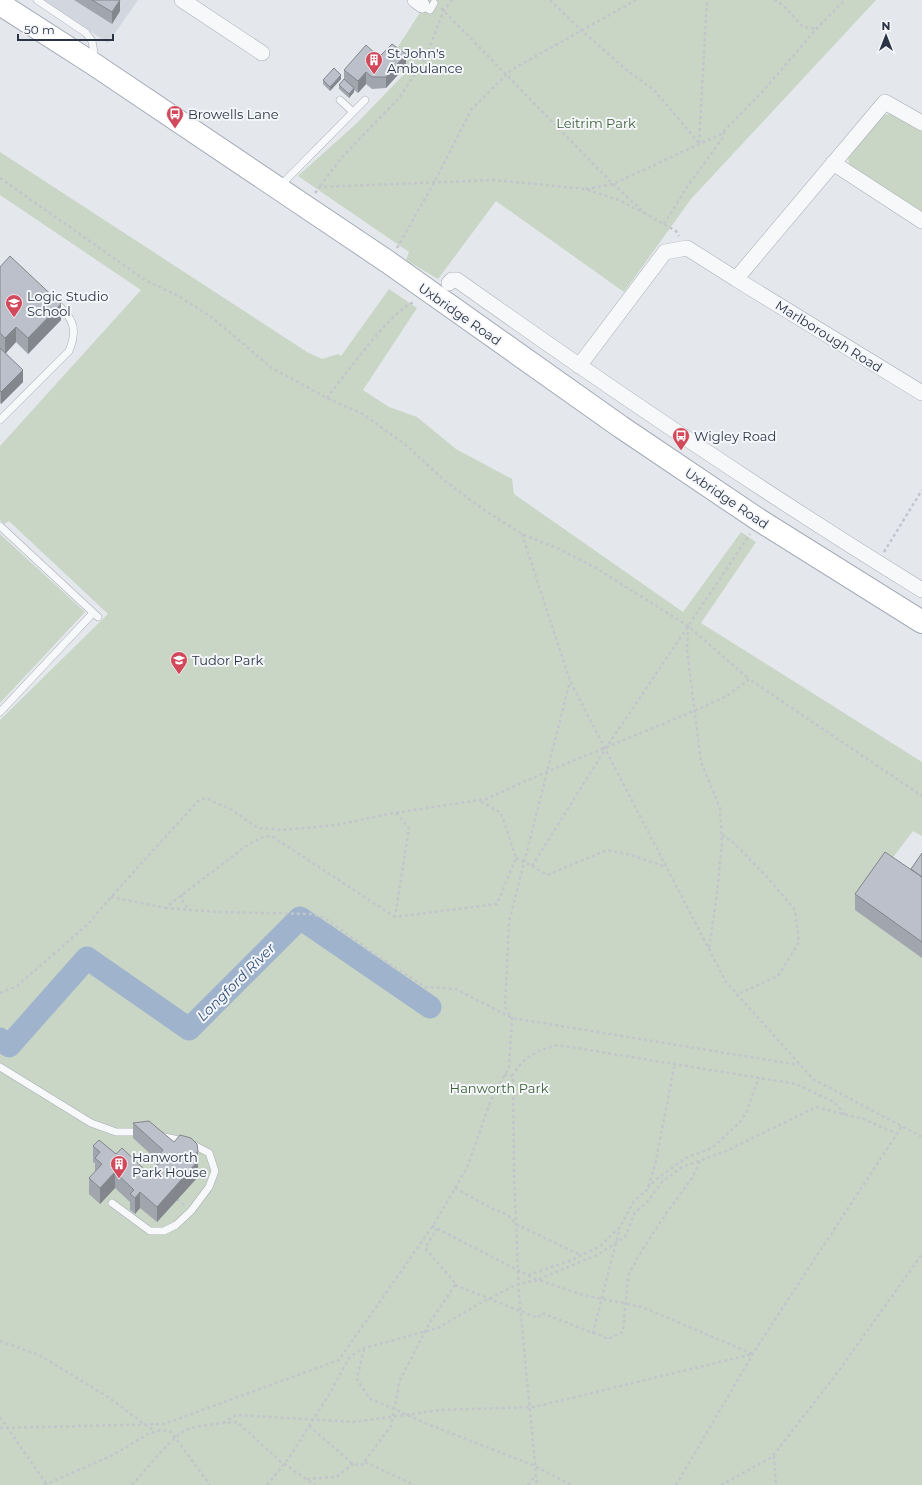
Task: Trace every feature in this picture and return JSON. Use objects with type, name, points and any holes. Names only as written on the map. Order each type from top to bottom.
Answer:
[{"type":"main road","name":"Uxbridge Road","points":[[0,4],[95,65],[388,262],[621,427],[759,520],[922,622]]},
{"type":"street","points":[[182,0],[262,53]]},
{"type":"street","points":[[579,366],[665,252],[687,248],[736,279],[890,97],[922,123]]},
{"type":"street","points":[[834,163],[922,221]]},
{"type":"street","name":"Marlborough Road","points":[[736,279],[922,393]]},
{"type":"street","name":"Uxbridge Road","points":[[449,283],[452,280],[457,280],[579,366],[727,467],[922,590]]},
{"type":"lane","points":[[37,0],[86,33],[93,45],[95,65]]},
{"type":"lane","points":[[340,100],[353,112]]},
{"type":"lane","points":[[278,188],[365,100]]},
{"type":"lane","points":[[0,418],[68,351],[73,341],[75,330],[72,320],[64,310],[49,297]]},
{"type":"lane","points":[[0,526],[95,615],[0,712]]},
{"type":"lane","points":[[0,1067],[92,1123],[116,1132],[151,1134],[188,1142],[210,1153],[214,1171],[209,1187],[191,1211],[176,1225],[164,1231],[150,1231],[112,1203]]},
{"type":"path","points":[[317,190],[343,156],[399,98],[424,61],[444,10],[452,0]]},
{"type":"path","points":[[550,0],[581,30],[629,72],[654,90],[699,143]]},
{"type":"path","points":[[399,246],[435,181],[471,110],[511,70],[636,0]]},
{"type":"path","points":[[699,143],[707,0]]},
{"type":"path","points":[[774,0],[783,5],[802,26],[816,30]]},
{"type":"path","points":[[586,189],[614,184],[721,134],[764,90],[816,30],[845,0]]},
{"type":"path","points":[[424,3],[444,10],[506,76],[646,214]]},
{"type":"path","points":[[664,224],[687,187],[724,136],[724,130]]},
{"type":"path","points":[[0,178],[145,280],[180,297],[210,316],[272,368],[327,398],[363,414],[407,446],[445,481],[522,534],[557,548],[596,568],[688,626],[749,679],[922,796]]},
{"type":"path","points":[[320,187],[435,181],[494,180],[586,189],[619,200],[676,231],[687,248]]},
{"type":"path","points":[[327,398],[377,334],[411,303],[414,301],[419,305]]},
{"type":"path","points":[[878,563],[922,490]]},
{"type":"path","points":[[532,866],[606,748],[759,520]]},
{"type":"path","points":[[522,534],[570,681],[726,982],[736,995],[813,1079],[922,1137]]},
{"type":"path","points":[[688,626],[687,649],[701,762],[720,808],[721,834],[717,894],[709,949]]},
{"type":"path","points":[[0,993],[17,986],[87,925],[198,801],[206,798],[232,810],[258,828],[271,829],[337,825],[396,812],[486,799],[546,772],[727,696],[749,679]]},
{"type":"path","points":[[0,1428],[9,1429],[164,1424],[339,1360],[432,1226],[467,1168],[491,1100],[509,1067],[512,1018],[505,1006],[509,922],[570,681]]},
{"type":"path","points":[[165,908],[246,846],[265,836],[270,836],[394,917],[497,904],[516,858],[501,813],[478,800]]},
{"type":"path","points":[[394,917],[409,828],[396,812]]},
{"type":"path","points":[[270,836],[271,829]]},
{"type":"path","points":[[721,834],[734,843],[768,878],[795,910],[799,942],[778,976],[736,995]]},
{"type":"path","points":[[516,858],[547,875],[607,850],[631,855],[666,867]]},
{"type":"path","points":[[182,894],[182,900],[189,910]]},
{"type":"path","points":[[111,897],[165,908],[311,914],[325,918],[370,951],[425,987],[456,989],[512,1018],[799,1065]]},
{"type":"path","points":[[536,1485],[521,1311],[516,1224],[512,1076],[521,1062],[535,1052],[558,1045],[675,1063],[796,1084],[834,1102],[845,1114]]},
{"type":"path","points":[[647,1190],[655,1166],[675,1063]]},
{"type":"path","points":[[504,1075],[512,1076]]},
{"type":"path","points":[[593,1332],[620,1227],[634,1201],[647,1190],[655,1180],[686,1158],[712,1148],[740,1122],[746,1113],[759,1077]]},
{"type":"path","points":[[267,1485],[284,1464],[313,1420],[349,1358],[364,1348],[438,1328],[490,1298],[519,1284],[537,1280],[599,1254],[625,1237],[635,1212],[649,1200],[662,1182],[682,1167],[726,1152],[816,1107],[863,1119],[897,1134]]},
{"type":"path","points":[[681,1485],[677,1484],[753,1354],[902,1126]]},
{"type":"path","points":[[437,1229],[425,1248],[455,1284],[538,1318],[542,1313],[608,1339],[623,1332],[628,1276],[638,1257],[665,1215],[692,1178],[700,1161]]},
{"type":"path","points":[[455,1188],[493,1209],[508,1215],[516,1224],[580,1256]]},
{"type":"path","points":[[177,1199],[186,1206]]},
{"type":"path","points":[[432,1226],[537,1280],[583,1295],[642,1307],[753,1354]]},
{"type":"path","points":[[528,1276],[599,1247],[620,1227]]},
{"type":"path","points":[[720,1485],[772,1458],[838,1372],[922,1254]]},
{"type":"path","points":[[309,1426],[353,1464],[362,1465],[391,1426],[400,1380],[426,1331],[455,1284]]},
{"type":"path","points":[[0,1341],[39,1355],[108,1397],[154,1432]]},
{"type":"path","points":[[364,1348],[357,1379],[369,1398],[406,1415],[535,1466],[571,1485]]},
{"type":"path","points":[[223,1423],[236,1415],[354,1422],[440,1410],[530,1407],[753,1354]]},
{"type":"path","points":[[0,1417],[46,1485],[111,1456],[154,1432],[161,1430],[170,1432],[210,1485]]},
{"type":"path","points":[[132,1485],[160,1454],[185,1431],[223,1423],[237,1422],[284,1464],[314,1485]]},
{"type":"path","points":[[774,1454],[776,1485]]},
{"type":"path","points":[[365,1462],[415,1485]]},
{"type":"path","points":[[306,1479],[336,1477],[353,1464]]},
{"type":"path","points":[[528,1485],[536,1475]]},
{"type":"shaded area","points":[[44,0],[138,0],[108,43]]},
{"type":"green space","name":"Leitrim Park","points":[[428,0],[876,0],[691,199],[624,292],[496,201],[438,279],[406,260],[409,252],[298,176],[358,122],[409,69],[392,56]]},
{"type":"green space","points":[[889,114],[896,115],[922,130],[922,214],[849,165],[848,154],[880,116]]},
{"type":"green space","name":"Hanworth Park","points":[[0,152],[307,352],[322,359],[338,354],[341,356],[389,289],[417,308],[363,390],[389,407],[417,417],[456,449],[512,479],[514,494],[683,612],[741,532],[756,542],[701,623],[922,762],[922,836],[913,831],[885,868],[922,958],[922,1485],[0,1485],[0,720],[108,614],[9,521],[4,524],[0,520],[0,446],[141,290],[0,195]]},
{"type":"green space","points":[[0,534],[85,612],[0,703]]},
{"type":"building","points":[[92,0],[120,0],[112,12]]},
{"type":"building","points":[[392,44],[406,54],[386,77],[372,77],[366,72],[358,81],[344,70],[366,45],[379,57]]},
{"type":"building","points":[[334,68],[341,75],[330,87],[323,80]]},
{"type":"building","points":[[344,79],[354,88],[349,94],[339,85]]},
{"type":"building","points":[[10,256],[61,304],[28,338],[16,327],[5,338],[0,333],[0,267]]},
{"type":"building","points":[[0,348],[23,370],[1,392],[0,391]]},
{"type":"building","points":[[885,852],[922,877],[922,942],[855,894]]},
{"type":"building","points":[[922,853],[922,877],[911,869]]},
{"type":"building","points":[[149,1121],[174,1142],[180,1135],[191,1138],[197,1144],[198,1151],[193,1158],[197,1162],[157,1207],[140,1192],[135,1198],[130,1194],[134,1190],[115,1172],[100,1188],[89,1178],[102,1164],[95,1158],[100,1152],[93,1146],[99,1140],[116,1154],[122,1148],[147,1172],[150,1168],[154,1170],[160,1162],[156,1158],[163,1150],[133,1123]]},
{"type":"waterway","name":"Longford River","points":[[0,1039],[9,1046],[87,958],[189,1029],[300,918],[430,1007]]},
{"type":"place","name":"St John's Ambulance","points":[[374,75]]},
{"type":"place","name":"Browells Lane","points":[[175,129]]},
{"type":"place","name":"Logic Studio School","points":[[14,318]]},
{"type":"place","name":"Wigley Road","points":[[681,451]]},
{"type":"place","name":"Tudor Park","points":[[179,675]]},
{"type":"place","name":"Hanworth Park House","points":[[119,1179]]}]
